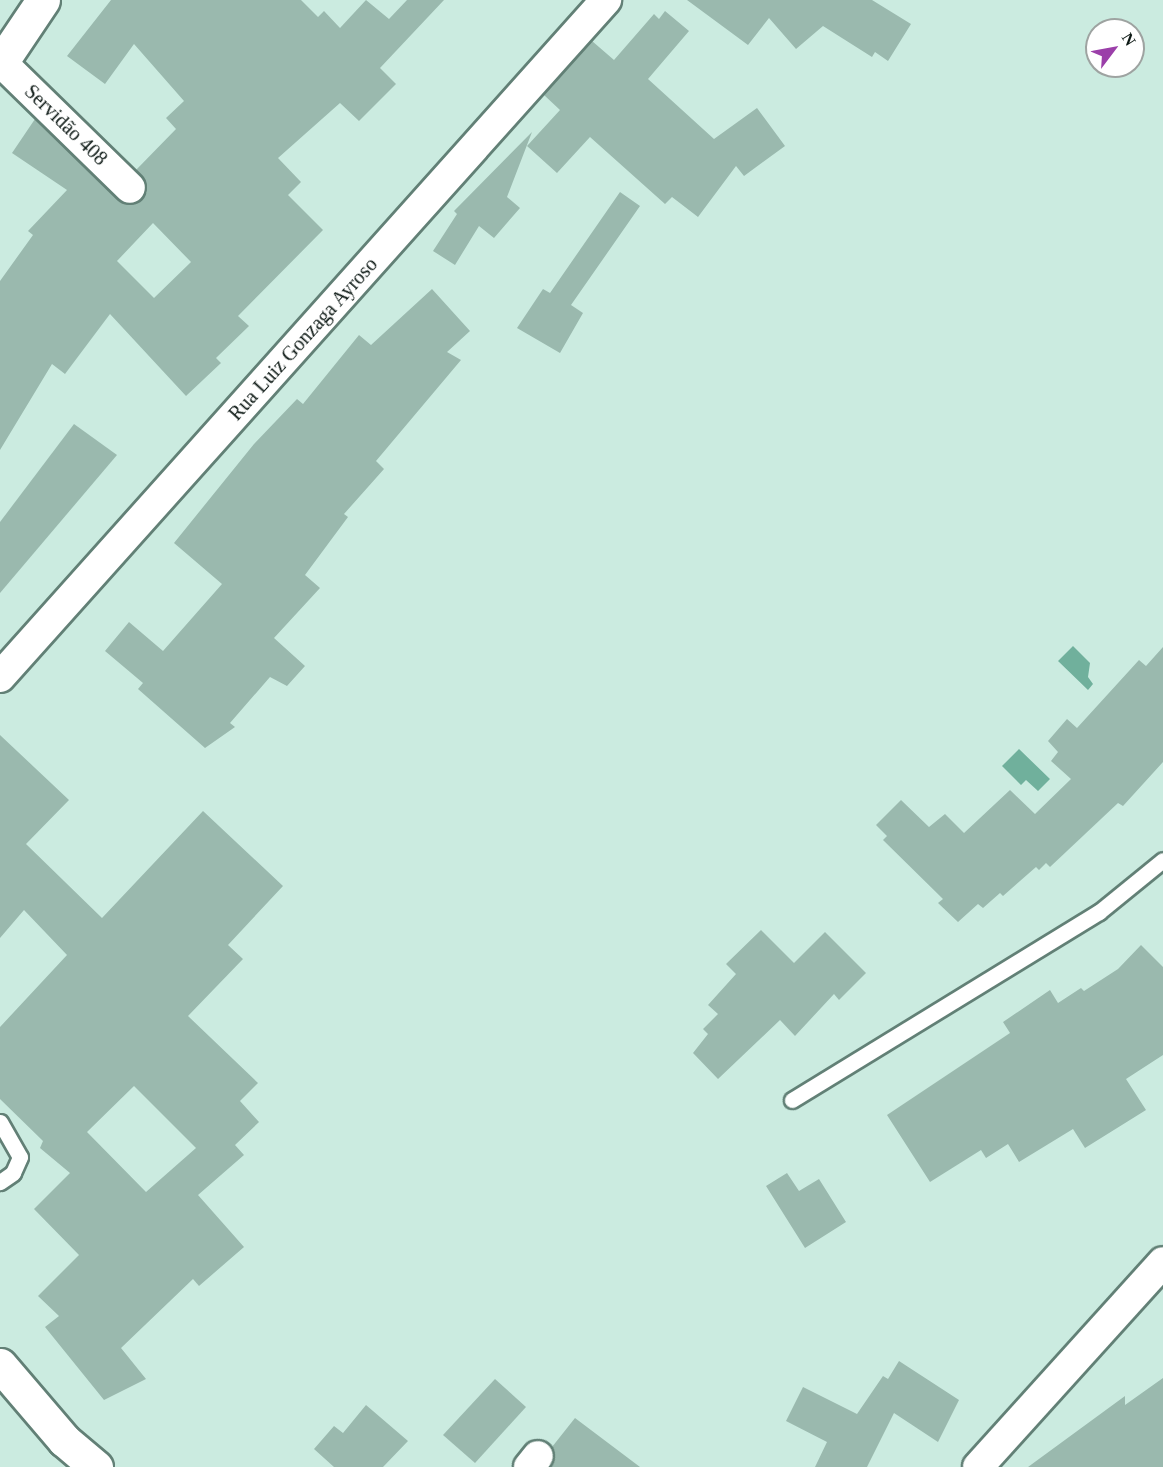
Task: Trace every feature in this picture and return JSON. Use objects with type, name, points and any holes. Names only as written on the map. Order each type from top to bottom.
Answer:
[{"type":"main road","points":[[1,63],[43,0]]},
{"type":"main road","points":[[0,1365],[64,1440],[96,1467]]},
{"type":"street","name":"Rua Luiz Gonzaga Ayroso","points":[[0,677],[606,0]]},
{"type":"street","name":"Servidão 408","points":[[1,63],[130,188]]},
{"type":"street","points":[[978,1467],[1163,1262]]},
{"type":"lane","points":[[792,1100],[1099,912],[1163,860]]},
{"type":"lane","points":[[0,1122],[20,1157],[13,1173],[0,1182]]},
{"type":"shaded area","points":[[1073,646],[1090,663],[1088,677],[1093,684],[1088,690],[1058,661]]},
{"type":"shaded area","points":[[1019,749],[1050,779],[1038,791],[1026,780],[1021,785],[1002,766]]},
{"type":"building","points":[[111,0],[301,0],[318,17],[324,11],[340,28],[366,0],[389,19],[407,0],[444,0],[380,68],[396,84],[359,121],[340,103],[278,158],[301,182],[288,195],[323,230],[238,316],[249,326],[216,358],[221,363],[186,396],[110,314],[65,374],[52,364],[0,450],[0,281],[33,235],[28,231],[67,190],[12,153],[35,119],[118,200],[135,204],[147,192],[146,183],[136,170],[176,129],[166,118],[184,101],[134,44],[105,84],[67,56]],"holes":[[[153,223],[191,262],[154,298],[117,261]]]},
{"type":"building","points":[[687,0],[872,0],[911,24],[888,61],[875,52],[872,57],[823,26],[796,49],[769,18],[748,45]]},
{"type":"building","points":[[665,11],[689,31],[648,79],[714,139],[757,108],[785,146],[744,176],[736,166],[698,217],[672,197],[665,204],[590,137],[557,173],[527,146],[560,110],[544,95],[592,41],[614,60],[654,14],[659,19]]},
{"type":"building","points":[[532,132],[507,197],[520,208],[494,238],[479,226],[455,265],[433,251],[457,214],[454,211]]},
{"type":"building","points":[[620,192],[640,206],[571,305],[583,313],[560,353],[517,328],[543,289],[550,293]]},
{"type":"building","points":[[432,289],[470,331],[447,352],[461,360],[376,461],[384,469],[344,514],[348,517],[305,575],[320,588],[274,638],[305,666],[287,686],[270,677],[230,723],[235,727],[205,748],[138,689],[143,683],[105,651],[129,622],[163,651],[222,584],[174,543],[254,444],[297,399],[303,404],[359,335],[371,345]]},
{"type":"building","points":[[74,424],[117,455],[0,593],[0,522]]},
{"type":"building","points":[[1163,647],[1163,762],[1123,806],[1118,803],[1050,867],[1046,863],[1039,870],[1036,867],[1003,896],[1000,893],[983,908],[978,904],[958,922],[938,903],[943,899],[883,840],[887,836],[876,825],[901,800],[929,827],[945,814],[964,833],[1010,790],[1035,814],[1071,779],[1051,761],[1058,752],[1048,741],[1067,719],[1077,728],[1139,660],[1146,666]]},
{"type":"building","points":[[0,735],[69,800],[26,844],[102,918],[203,811],[283,886],[228,945],[243,959],[188,1016],[258,1083],[240,1101],[259,1122],[235,1145],[244,1155],[198,1195],[244,1247],[199,1286],[193,1279],[121,1348],[146,1379],[104,1400],[45,1327],[59,1316],[38,1296],[79,1255],[34,1209],[70,1173],[40,1148],[43,1141],[0,1099],[0,1027],[67,955],[24,910],[0,938]],"holes":[[[134,1086],[196,1148],[146,1192],[87,1132]]]},
{"type":"building","points":[[761,930],[794,963],[825,932],[866,973],[839,1000],[834,994],[795,1036],[780,1020],[718,1079],[693,1053],[708,1034],[703,1029],[718,1014],[708,1005],[736,974],[726,964]]},
{"type":"building","points":[[1141,945],[1163,967],[1163,1055],[1126,1079],[1146,1110],[1085,1148],[1073,1129],[1019,1162],[1008,1144],[986,1158],[981,1150],[930,1182],[887,1115],[1010,1033],[1003,1022],[1050,990],[1058,1003],[1081,988],[1084,991],[1118,969]]},
{"type":"building","points":[[787,1173],[799,1191],[819,1179],[846,1222],[805,1248],[766,1186]]},
{"type":"building","points":[[899,1361],[959,1400],[938,1442],[894,1413],[867,1467],[815,1467],[827,1442],[786,1421],[803,1387],[857,1414],[883,1376],[888,1379]]},
{"type":"building","points":[[1163,1378],[1163,1467],[1028,1467],[1125,1396],[1125,1405]]},
{"type":"building","points":[[495,1379],[526,1407],[475,1463],[443,1435]]},
{"type":"building","points":[[366,1405],[408,1441],[383,1467],[334,1467],[314,1449],[334,1426],[343,1433]]},
{"type":"building","points":[[575,1418],[640,1467],[551,1467],[555,1458],[552,1447]]}]
